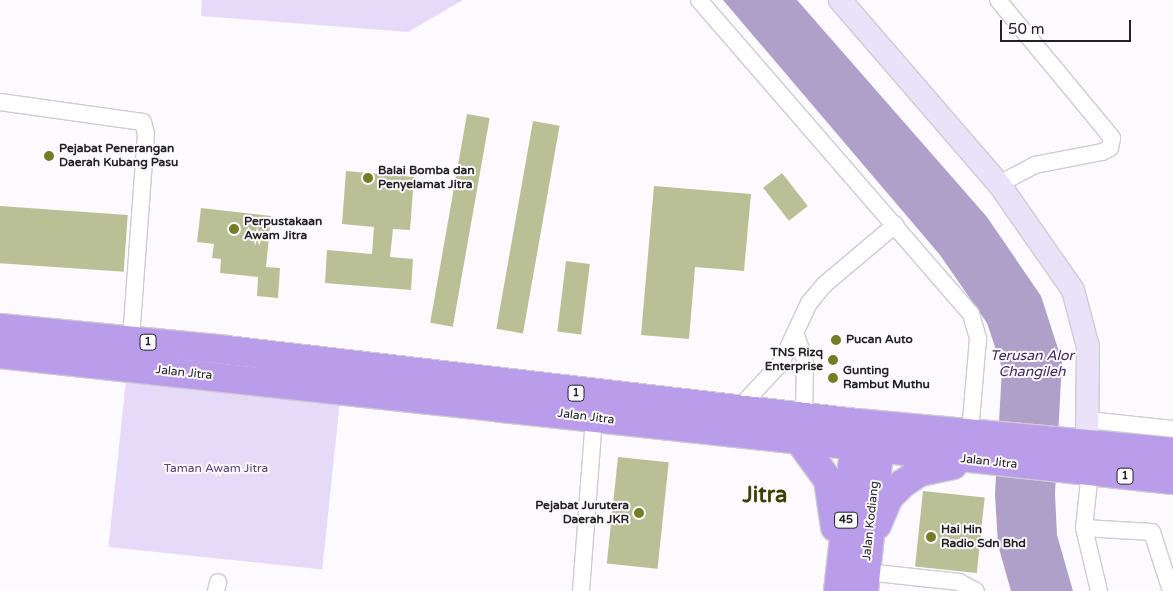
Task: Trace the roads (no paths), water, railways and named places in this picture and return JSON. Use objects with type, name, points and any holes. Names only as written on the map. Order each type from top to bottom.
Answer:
[{"type":"highway","name":"Jalan Jitra","points":[[0,328],[131,340],[594,419],[802,430],[868,437],[986,462],[1173,480]]},
{"type":"highway","name":"Jalan Jitra","points":[[0,354],[366,379],[738,409],[802,430]]},
{"type":"highway","points":[[802,430],[828,480],[839,586]]},
{"type":"highway","name":"Jalan Jitra","points":[[868,437],[981,434],[1085,436],[1173,452]]},
{"type":"highway","name":"Jalan Kodiang","points":[[866,572],[868,437]]},
{"type":"highway","name":"Jalan Kodiang","points":[[839,586],[868,437]]},
{"type":"highway","points":[[866,572],[890,497],[902,484],[920,472],[986,462]]},
{"type":"street","points":[[699,0],[895,225],[976,326],[981,434]]},
{"type":"street","points":[[840,0],[999,184],[1073,290],[1088,347],[1085,436],[1173,429]]},
{"type":"street","points":[[998,0],[1112,138],[1110,148],[1102,152],[1035,166],[999,184]]},
{"type":"street","points":[[0,102],[143,122],[146,134],[131,340]]},
{"type":"street","points":[[738,409],[782,363],[797,338],[809,303],[825,284],[895,225]]},
{"type":"street","points":[[797,338],[805,360],[802,430]]},
{"type":"street","points":[[581,591],[594,419]]},
{"type":"street","points":[[1084,472],[1084,528],[1099,591]]},
{"type":"street","points":[[1084,528],[1152,532],[1171,591]]},
{"type":"street","points":[[866,572],[958,586],[976,591]]},
{"type":"water","name":"Terusan Alor Changileh","points":[[723,0],[797,0],[987,217],[1041,296],[1062,361],[1055,494],[1057,535],[1073,591],[1011,591],[998,545],[995,494],[1002,368],[987,323],[940,255]]},
{"type":"place","name":"Pejabat Penerangan Daerah Kubang Pasu","points":[[49,156]]},
{"type":"place","name":"Balai Bomba dan Penyelamat Jitra","points":[[368,178]]},
{"type":"place","name":"Perpustakaan Awam Jitra","points":[[234,229]]},
{"type":"place","name":"Pucan Auto","points":[[836,340]]},
{"type":"place","name":"TNS Rizq Enterprise","points":[[833,360]]},
{"type":"place","name":"Gunting Rambut Muthu","points":[[833,378]]},
{"type":"place","name":"Pejabat Jurutera Daerah JKR","points":[[639,513]]},
{"type":"place","name":"Hai Hin Radio Sdn Bhd","points":[[931,537]]},
{"type":"district","name":"Jitra","points":[[765,496]]},
{"type":"park label","name":"Taman Awam Jitra","points":[[216,469]]}]
